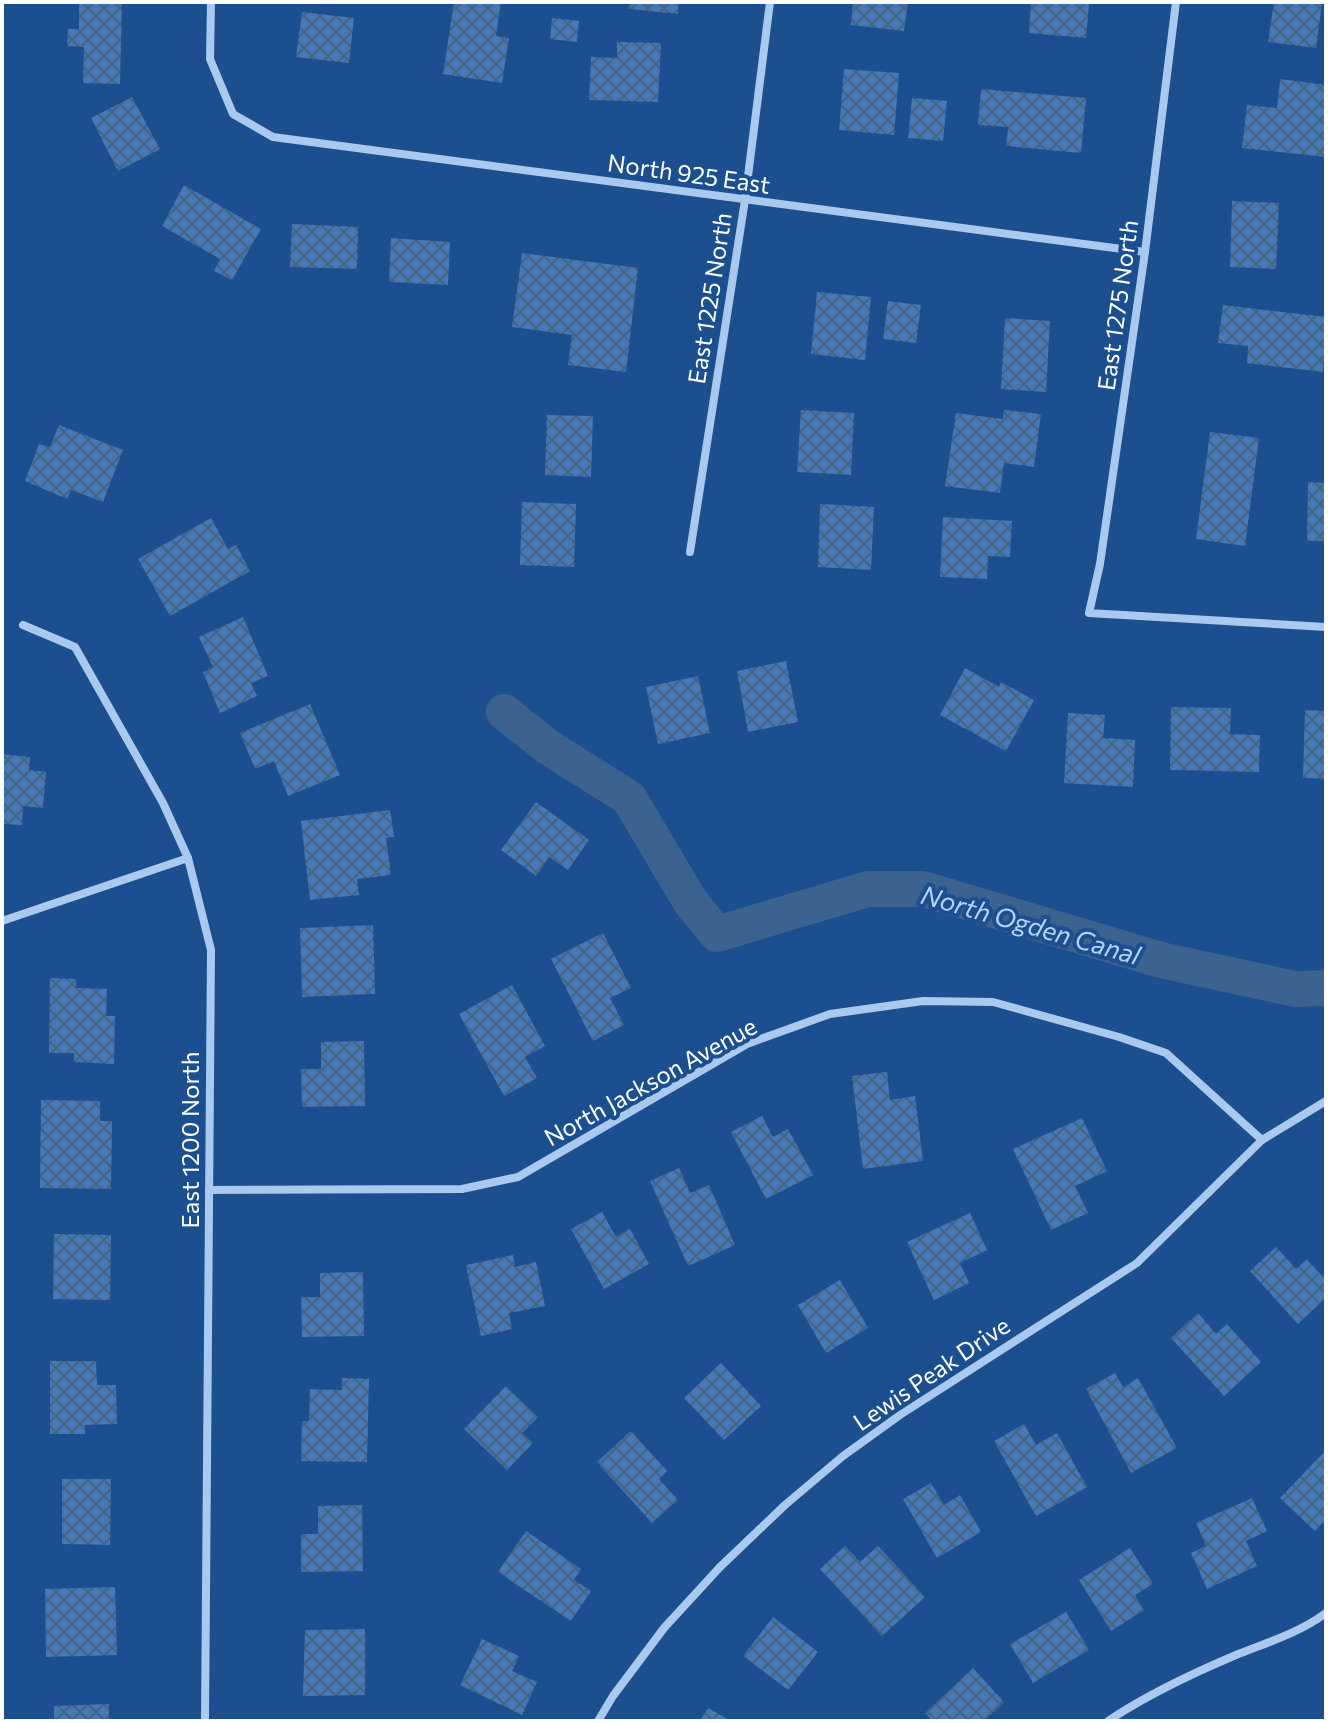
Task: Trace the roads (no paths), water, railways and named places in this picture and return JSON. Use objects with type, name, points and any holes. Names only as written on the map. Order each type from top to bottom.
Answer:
[{"type":"street","name":"North 925 East","points":[[211,2],[210,59],[233,114],[273,137],[1145,252]]},
{"type":"street","name":"East 1225 North","points":[[690,552],[745,200],[770,2]]},
{"type":"street","name":"East 1275 North","points":[[1176,2],[1145,252],[1100,564],[1089,613],[1326,627]]},
{"type":"street","name":"East 1200 North","points":[[23,625],[75,647],[163,803],[188,858],[211,950],[205,1721]]},
{"type":"street","points":[[2,921],[188,858]]},
{"type":"street","name":"North Jackson Avenue","points":[[209,1190],[462,1189],[518,1177],[747,1044],[830,1014],[923,1001],[993,1002],[1166,1053],[1262,1140]]},
{"type":"street","name":"Lewis Peak Drive","points":[[598,1721],[664,1628],[720,1567],[785,1505],[843,1456],[900,1415],[1137,1263],[1262,1140],[1326,1101]]},
{"type":"street","points":[[1108,1721],[1142,1698],[1310,1625],[1326,1613]]},
{"type":"waterway","name":"North Ogden Canal","points":[[504,712],[548,747],[629,798],[690,901],[717,934],[868,889],[923,889],[1161,960],[1295,989],[1326,988]]}]
